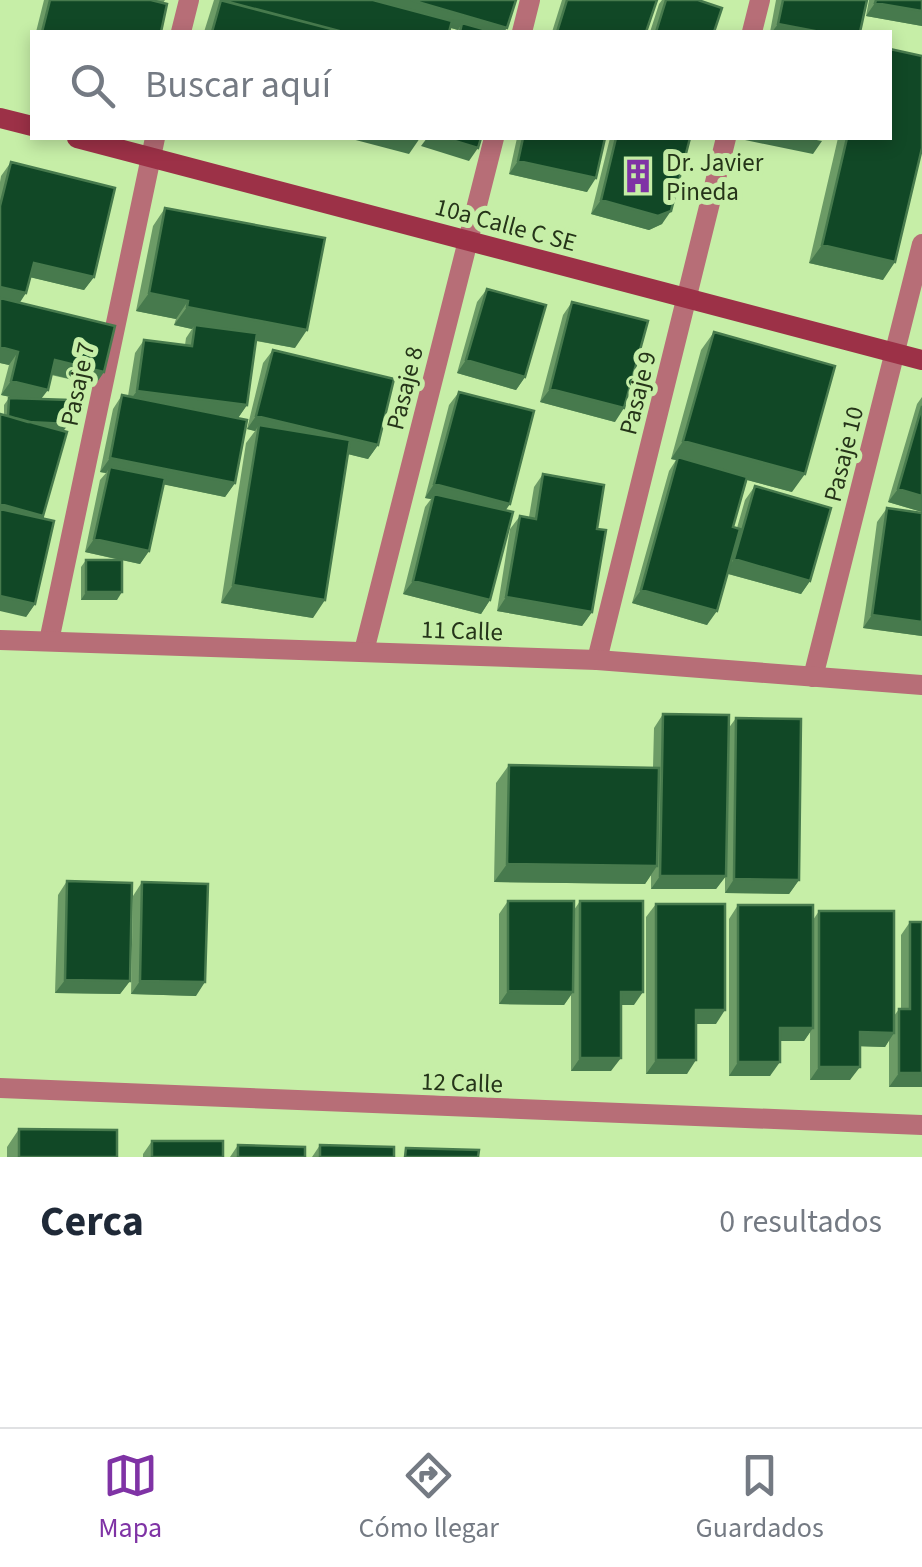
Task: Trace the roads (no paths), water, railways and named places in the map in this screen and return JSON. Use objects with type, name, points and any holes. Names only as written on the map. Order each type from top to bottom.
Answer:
[{"type":"street","points":[[182,30],[189,0]]},
{"type":"street","points":[[522,30],[530,0]]},
{"type":"street","points":[[752,30],[760,0]]},
{"type":"street","points":[[0,118],[30,126]]},
{"type":"street","name":"10a Calle C SE","points":[[94,140],[152,147],[467,239],[922,360]]},
{"type":"street","name":"Pasaje 8","points":[[364,651],[493,140]]},
{"type":"street","name":"Pasaje 9","points":[[597,660],[726,140]]},
{"type":"street","name":"Pasaje 7","points":[[49,642],[152,147]]},
{"type":"street","name":"Pasaje 10","points":[[813,677],[922,244]]},
{"type":"street","name":"11 Calle","points":[[0,640],[597,660],[922,685]]},
{"type":"street","name":"12 Calle","points":[[0,1088],[922,1125]]},
{"type":"place","name":"Dr. Javier Pineda","points":[[638,176]]}]
